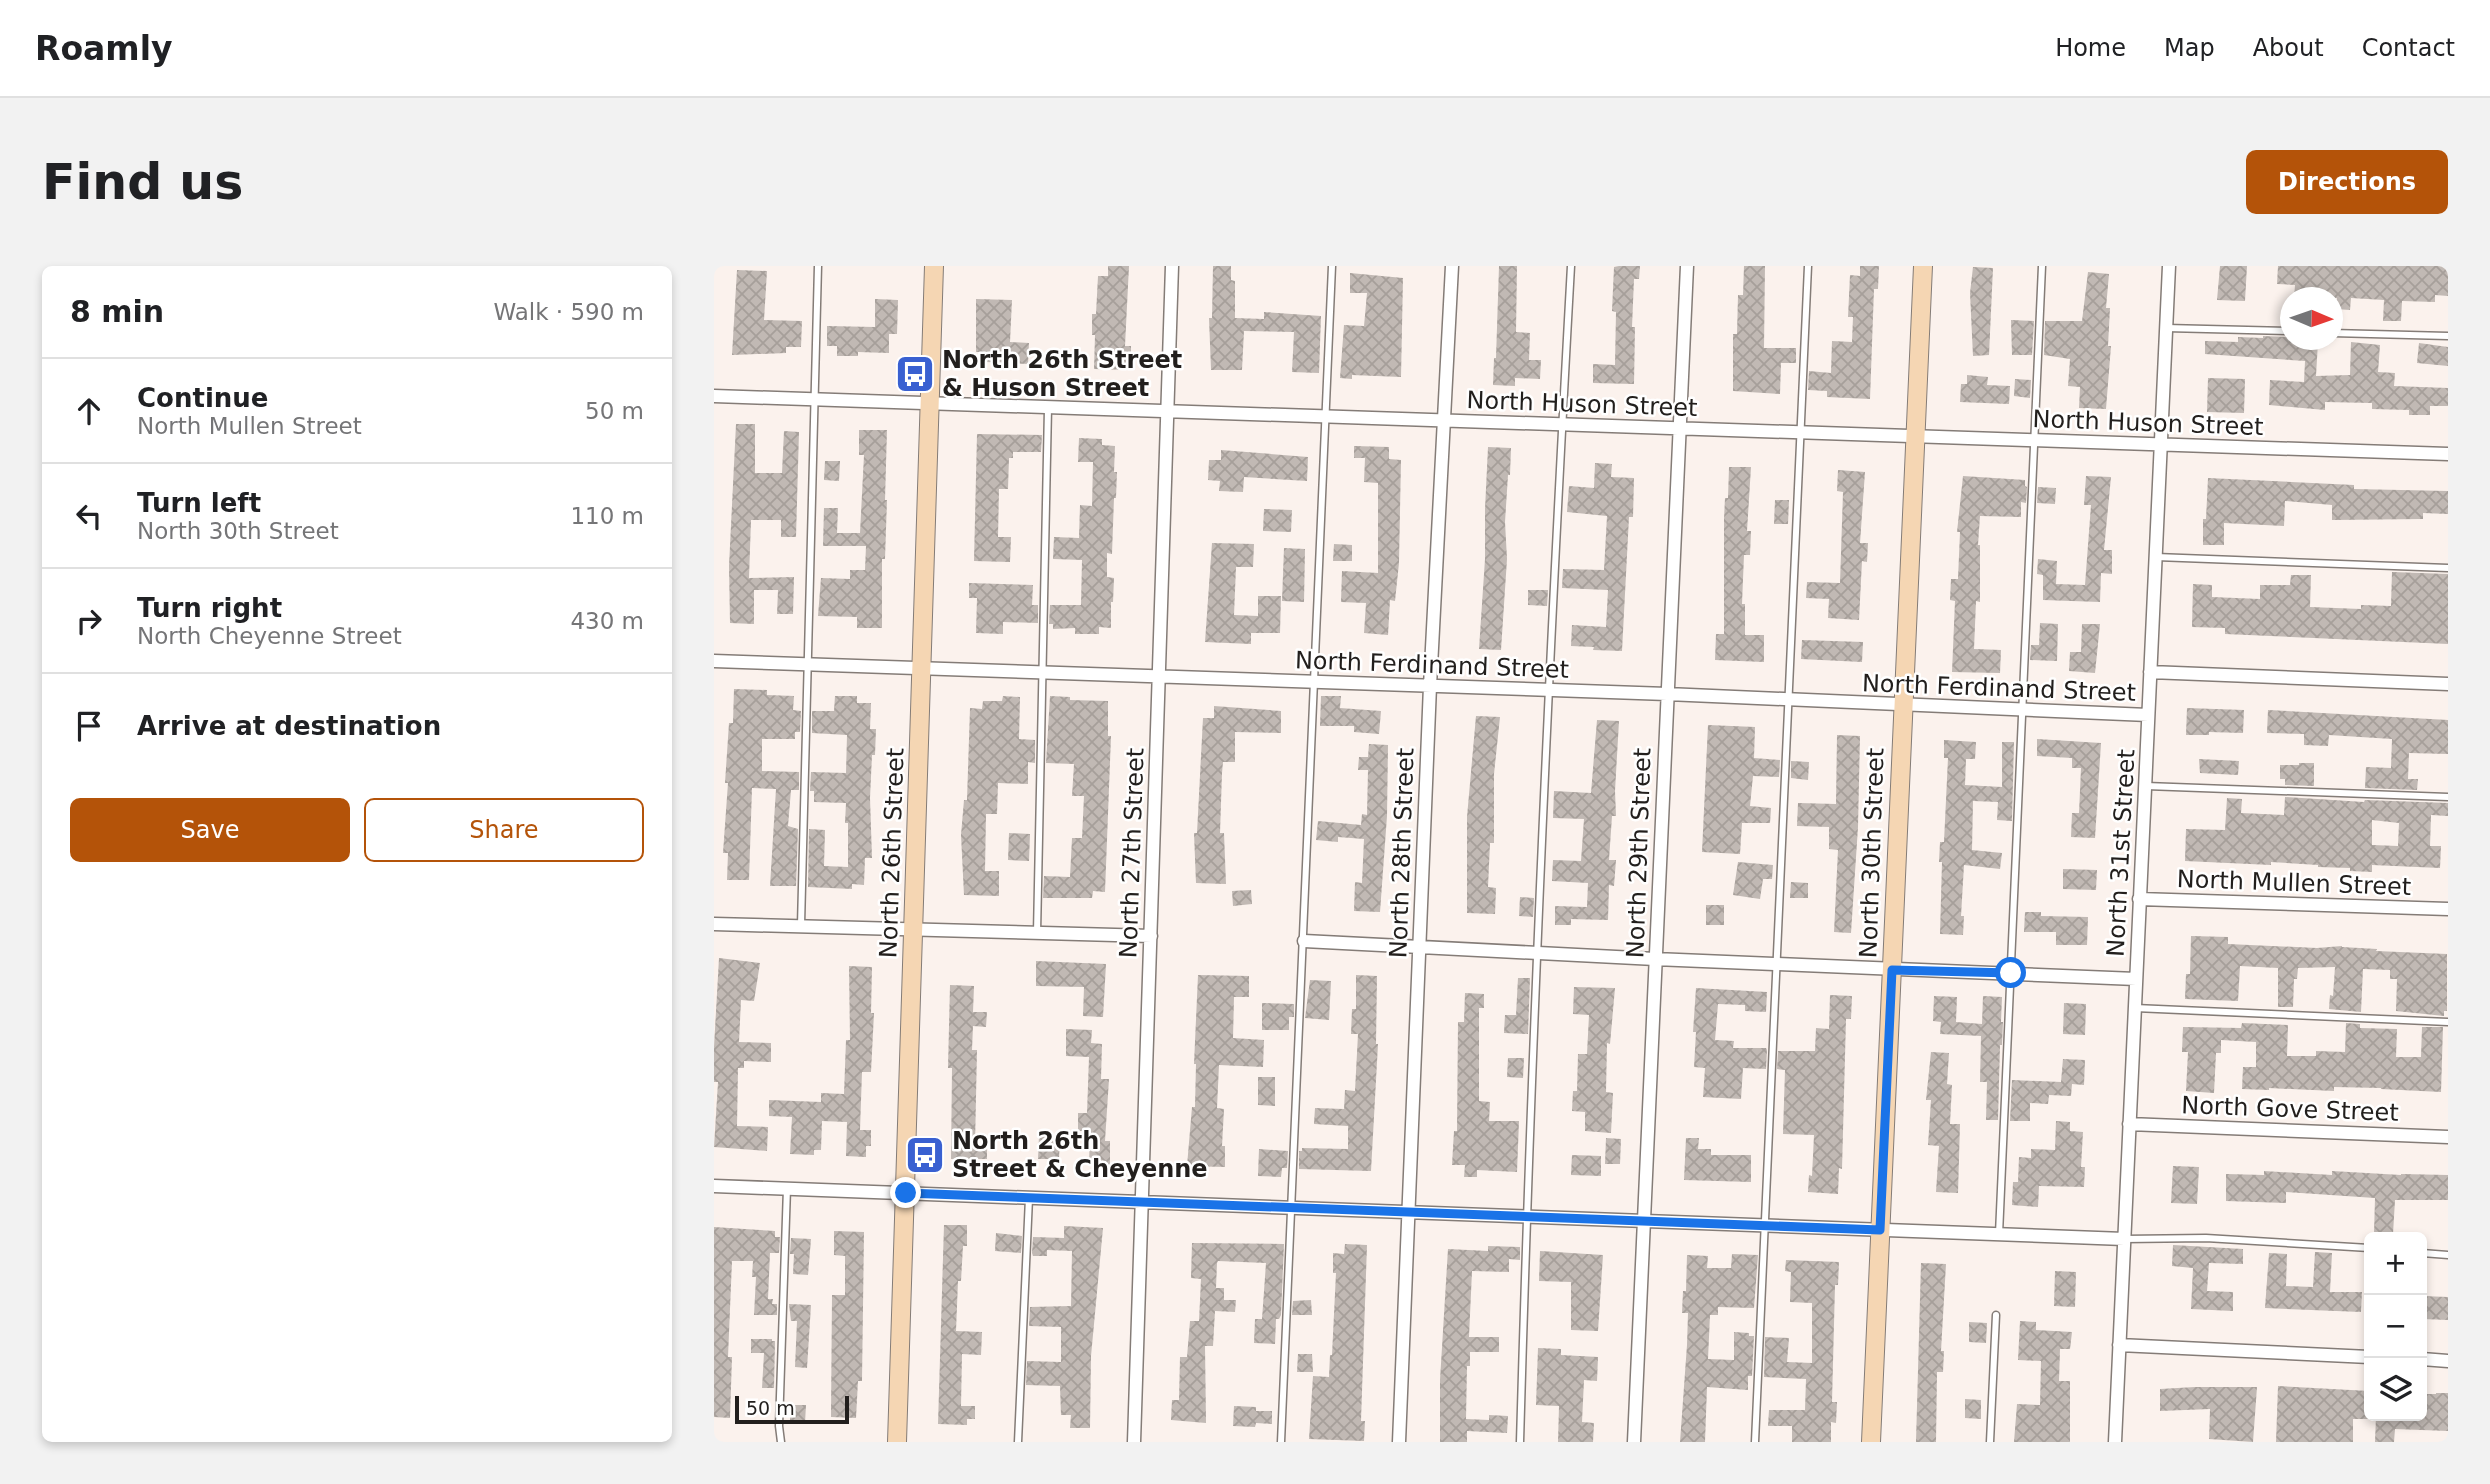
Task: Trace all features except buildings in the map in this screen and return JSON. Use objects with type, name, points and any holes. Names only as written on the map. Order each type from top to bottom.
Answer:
[{"type":"main road","name":"North 26th Street","points":[[897,1442],[934,266]]},
{"type":"main road","name":"North 30th Street","points":[[1871,1442],[1923,266]]},
{"type":"street","name":"North 27th Street","points":[[1134,1442],[1172,266]]},
{"type":"street","name":"North 28th Street","points":[[1399,1442],[1430,686],[1452,266]]},
{"type":"street","name":"North 29th Street","points":[[1634,1442],[1686,266]]},
{"type":"street","name":"North 31st Street","points":[[2115,1442],[2169,266]]},
{"type":"street","name":"North Huson Street","points":[[714,396],[2448,454]]},
{"type":"street","name":"North Ferdinand Street","points":[[714,661],[1667,694],[2148,715]]},
{"type":"street","name":"North Ferdinand Street","points":[[2150,672],[2448,684]]},
{"type":"street","name":"North Mullen Street","points":[[2139,899],[2448,909]]},
{"type":"street","points":[[714,924],[1150,936]]},
{"type":"street","points":[[1304,941],[1655,959],[1776,962],[1892,970],[2136,979]]},
{"type":"street","name":"North Gove Street","points":[[2129,1124],[2448,1137]]},
{"type":"street","points":[[714,1186],[2124,1239]]},
{"type":"street","points":[[2119,1345],[2364,1357]]},
{"type":"street","points":[[2427,1359],[2448,1361]]},
{"type":"lane","points":[[801,926],[818,266]]},
{"type":"lane","points":[[1280,1442],[1332,266]]},
{"type":"lane","points":[[1520,1442],[1538,952],[1571,266]]},
{"type":"lane","points":[[1755,1442],[1808,266]]},
{"type":"lane","points":[[1999,1234],[2042,266]]},
{"type":"lane","points":[[2166,328],[2280,331]]},
{"type":"lane","points":[[2343,333],[2448,336]]},
{"type":"lane","points":[[1037,933],[1048,408]]},
{"type":"lane","points":[[2155,557],[2448,568]]},
{"type":"lane","points":[[2145,786],[2448,797]]},
{"type":"lane","points":[[2135,1008],[2448,1022]]},
{"type":"lane","points":[[781,1442],[779,1426],[787,1188]]},
{"type":"lane","points":[[1018,1442],[1029,1198]]},
{"type":"lane","points":[[2124,1239],[2206,1238],[2364,1248]]},
{"type":"lane","points":[[2427,1253],[2448,1255]]},
{"type":"lane","points":[[1990,1442],[1996,1315]]},
{"type":"place","name":"North 26th Street & Huson Street","points":[[915,374]]},
{"type":"place","name":"North 26th Street & Cheyenne","points":[[925,1155]]},
{"type":"route","points":[[906,1193],[1880,1230],[1892,970],[2011,973]]}]
